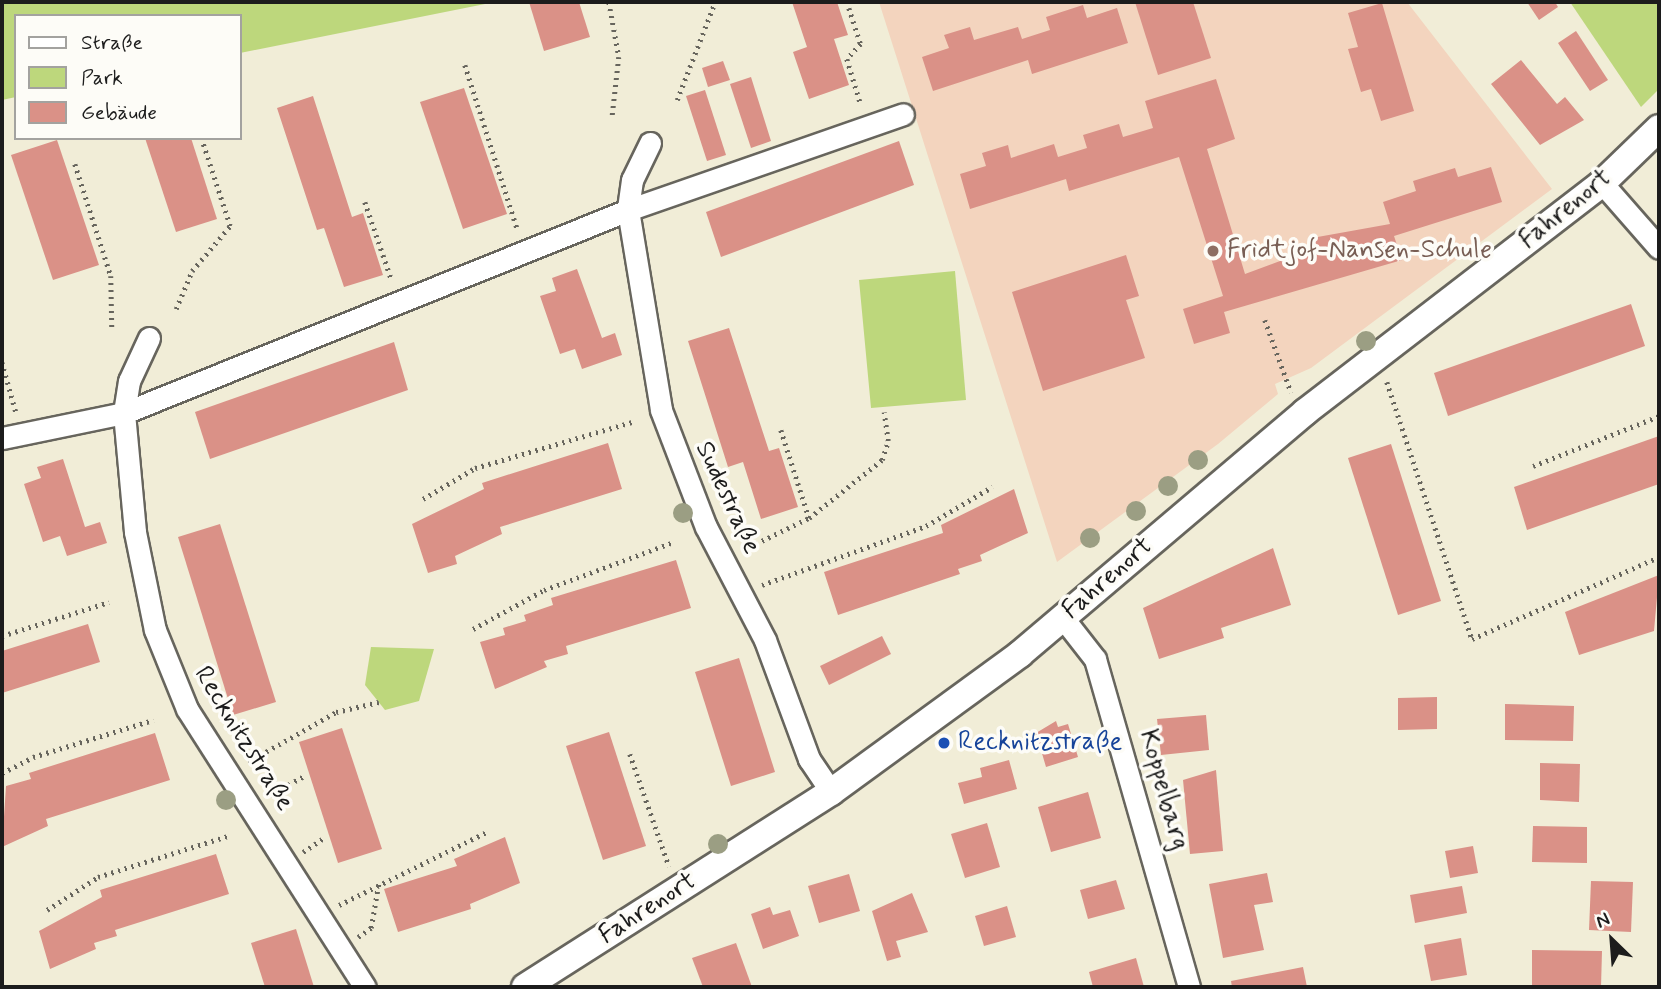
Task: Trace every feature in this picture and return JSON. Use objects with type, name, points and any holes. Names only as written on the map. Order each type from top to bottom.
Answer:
[{"type":"street","points":[[12,436],[124,413],[628,210],[903,114]]},
{"type":"street","name":"Fahrenort","points":[[525,987],[831,792],[1063,618],[1304,412],[1602,183],[1659,128]]},
{"type":"street","name":"Sudestraße","points":[[650,143],[632,180],[628,210],[645,337],[673,451],[765,640],[809,758],[831,792]]},
{"type":"street","points":[[1602,183],[1659,248]]},
{"type":"street","name":"Recknitzstraße","points":[[149,338],[129,381],[124,413],[135,532],[169,671],[365,987]]},
{"type":"street","name":"Koppelbarg","points":[[1063,618],[1099,670],[1189,987]]},
{"type":"path","points":[[609,2],[620,57],[612,119]]},
{"type":"path","points":[[677,100],[715,2]]},
{"type":"path","points":[[849,8],[860,44],[847,60],[867,126]]},
{"type":"path","points":[[466,65],[524,252]]},
{"type":"path","points":[[176,309],[192,271],[230,226],[202,140]]},
{"type":"path","points":[[75,163],[111,276],[113,328]]},
{"type":"path","points":[[365,202],[399,303]]},
{"type":"path","points":[[1265,320],[1292,392]]},
{"type":"path","points":[[2,362],[12,436]]},
{"type":"path","points":[[1385,374],[1472,639],[1659,557]]},
{"type":"path","points":[[739,552],[809,518],[882,460],[888,441],[884,412]]},
{"type":"path","points":[[1533,466],[1659,416]]},
{"type":"path","points":[[423,499],[475,468],[632,422]]},
{"type":"path","points":[[781,430],[809,518]]},
{"type":"path","points":[[757,586],[926,526],[992,487]]},
{"type":"path","points":[[473,629],[544,590],[674,542]]},
{"type":"path","points":[[2,636],[109,602]]},
{"type":"path","points":[[240,766],[336,712],[379,702]]},
{"type":"path","points":[[2,774],[33,757],[153,720]]},
{"type":"path","points":[[630,754],[671,873]]},
{"type":"path","points":[[262,799],[306,775]]},
{"type":"path","points":[[335,906],[379,881],[489,831]]},
{"type":"path","points":[[47,910],[98,877],[230,835]]},
{"type":"path","points":[[302,853],[325,837]]},
{"type":"path","points":[[354,939],[371,928],[379,881]]},
{"type":"shaded area","name":"Fridtjof-Nansen-Schule","points":[[879,2],[1407,2],[1552,189],[1311,368],[1275,384],[1278,394],[1218,444],[1057,562]]},
{"type":"green space","points":[[2,2],[495,2],[242,53],[242,14],[14,14],[14,97],[2,100]]},
{"type":"green space","points":[[1570,2],[1659,2],[1659,89],[1641,107]]},
{"type":"green space","points":[[955,271],[966,400],[871,408],[859,280]]},
{"type":"green space","points":[[371,647],[434,649],[419,701],[385,710],[365,685]]},
{"type":"building","points":[[529,2],[579,2],[590,37],[544,51]]},
{"type":"building","points":[[792,2],[837,2],[848,35],[834,39],[849,85],[809,99],[793,52],[807,47]]},
{"type":"building","points":[[1135,2],[1193,2],[1211,58],[1158,75]]},
{"type":"building","points":[[1527,2],[1555,2],[1558,7],[1539,20]]},
{"type":"building","points":[[1382,3],[1414,111],[1381,121],[1371,89],[1361,92],[1348,49],[1358,47],[1348,13]]},
{"type":"building","points":[[1083,5],[1087,18],[1117,8],[1128,43],[1032,74],[1028,60],[933,91],[922,57],[949,48],[944,35],[970,27],[974,40],[1018,27],[1022,39],[1050,30],[1046,17]]},
{"type":"building","points":[[1576,31],[1608,80],[1590,91],[1558,43]]},
{"type":"building","points":[[1521,60],[1557,104],[1565,97],[1584,120],[1540,145],[1491,84]]},
{"type":"building","points":[[723,61],[730,80],[708,87],[702,68]]},
{"type":"building","points":[[751,77],[771,141],[751,148],[730,84]]},
{"type":"building","points":[[1216,79],[1235,139],[1207,149],[1245,274],[1315,248],[1312,238],[1390,224],[1383,202],[1416,191],[1413,181],[1455,168],[1458,177],[1491,167],[1502,202],[1394,236],[1402,260],[1224,312],[1230,333],[1194,344],[1183,309],[1223,296],[1179,157],[1069,191],[1066,179],[970,209],[960,174],[986,166],[982,153],[1008,145],[1011,158],[1054,144],[1058,157],[1087,148],[1083,135],[1119,124],[1123,137],[1153,128],[1145,101]]},
{"type":"building","points":[[464,88],[507,214],[463,229],[420,102]]},
{"type":"building","points":[[705,90],[726,155],[707,161],[686,96]]},
{"type":"building","points":[[313,96],[352,217],[363,213],[383,275],[344,287],[324,228],[317,230],[277,108]]},
{"type":"building","points":[[57,140],[99,265],[53,280],[11,155]]},
{"type":"building","points":[[146,140],[192,140],[217,219],[176,232]]},
{"type":"building","points":[[899,141],[914,185],[721,257],[706,212]]},
{"type":"building","points":[[1126,255],[1139,296],[1126,300],[1145,358],[1043,391],[1012,292]]},
{"type":"building","points":[[577,269],[602,338],[615,333],[622,355],[582,369],[575,349],[560,354],[540,296],[556,291],[552,278]]},
{"type":"building","points":[[1631,304],[1645,346],[1448,416],[1434,373]]},
{"type":"building","points":[[729,328],[769,451],[779,448],[798,507],[761,519],[743,462],[728,467],[688,341]]},
{"type":"building","points":[[394,342],[408,390],[210,459],[195,412]]},
{"type":"building","points":[[1659,436],[1659,484],[1527,530],[1514,487]]},
{"type":"building","points":[[608,443],[622,489],[500,527],[502,534],[455,556],[457,564],[428,573],[412,524],[484,489],[482,483]]},
{"type":"building","points":[[1391,444],[1441,601],[1398,615],[1348,458]]},
{"type":"building","points":[[63,459],[85,527],[100,522],[107,543],[67,556],[60,536],[43,542],[24,484],[41,478],[37,467]]},
{"type":"building","points":[[1014,489],[1028,533],[980,555],[982,561],[958,569],[960,574],[838,615],[824,572],[943,533],[941,525]]},
{"type":"building","points":[[220,524],[276,702],[233,715],[178,537]]},
{"type":"building","points":[[1273,548],[1291,605],[1221,628],[1224,638],[1159,659],[1143,608]]},
{"type":"building","points":[[676,560],[691,608],[566,646],[568,654],[544,661],[547,667],[495,689],[480,642],[505,635],[503,628],[526,621],[524,615],[553,605],[551,598]]},
{"type":"building","points":[[1659,575],[1654,631],[1579,655],[1565,612]]},
{"type":"building","points":[[88,624],[100,662],[2,693],[2,651]]},
{"type":"building","points":[[882,636],[891,654],[829,685],[820,666]]},
{"type":"building","points":[[739,658],[775,772],[731,786],[695,672]]},
{"type":"building","points":[[1437,697],[1437,729],[1398,730],[1398,698]]},
{"type":"building","points":[[1505,704],[1574,706],[1573,741],[1505,740]]},
{"type":"building","points":[[1206,715],[1209,750],[1161,755],[1157,719]]},
{"type":"building","points":[[1056,721],[1058,727],[1068,724],[1078,757],[1046,767],[1036,733]]},
{"type":"building","points":[[342,728],[382,849],[338,863],[299,742]]},
{"type":"building","points":[[609,732],[646,846],[603,860],[566,746]]},
{"type":"building","points":[[155,733],[170,780],[46,819],[48,826],[2,847],[6,786],[31,779],[29,773]]},
{"type":"building","points":[[1009,760],[1017,789],[964,804],[958,783],[982,777],[980,768]]},
{"type":"building","points":[[1540,763],[1580,764],[1579,802],[1540,800]]},
{"type":"building","points":[[1216,770],[1223,851],[1190,854],[1183,780]]},
{"type":"building","points":[[1088,792],[1101,838],[1051,852],[1038,807]]},
{"type":"building","points":[[987,823],[1000,867],[965,878],[951,834]]},
{"type":"building","points":[[1533,826],[1587,827],[1587,863],[1532,862]]},
{"type":"building","points":[[505,837],[520,883],[470,904],[471,909],[398,932],[384,889],[457,866],[454,859]]},
{"type":"building","points":[[1473,846],[1478,873],[1450,878],[1445,851]]},
{"type":"building","points":[[216,854],[229,894],[115,930],[117,936],[94,943],[96,949],[50,969],[39,931],[102,897],[100,890]]},
{"type":"building","points":[[1267,873],[1273,902],[1254,905],[1264,950],[1223,958],[1209,884]]},
{"type":"building","points":[[849,874],[860,911],[819,923],[808,886]]},
{"type":"building","points":[[1116,880],[1125,909],[1088,919],[1080,890]]},
{"type":"building","points":[[1591,881],[1633,882],[1631,932],[1589,930]]},
{"type":"building","points":[[1462,886],[1467,913],[1415,923],[1410,895]]},
{"type":"building","points":[[912,893],[928,932],[896,941],[901,957],[887,961],[872,911]]},
{"type":"building","points":[[1007,906],[1016,937],[984,946],[975,916]]},
{"type":"building","points":[[770,907],[773,915],[790,910],[799,936],[763,949],[751,914]]},
{"type":"building","points":[[296,929],[314,987],[265,987],[251,943]]},
{"type":"building","points":[[1461,938],[1467,975],[1431,981],[1424,945]]},
{"type":"building","points":[[736,943],[752,987],[703,987],[692,958]]},
{"type":"building","points":[[1532,950],[1602,951],[1601,987],[1532,985]]},
{"type":"building","points":[[1136,958],[1144,987],[1093,987],[1089,972]]},
{"type":"building","points":[[1303,967],[1307,987],[1232,987],[1231,981]]},
{"type":"place","name":"Fridtjof-Nansen-Schule","points":[[1213,251]]},
{"type":"place","name":"Recknitzstraße","points":[[944,743]]}]
